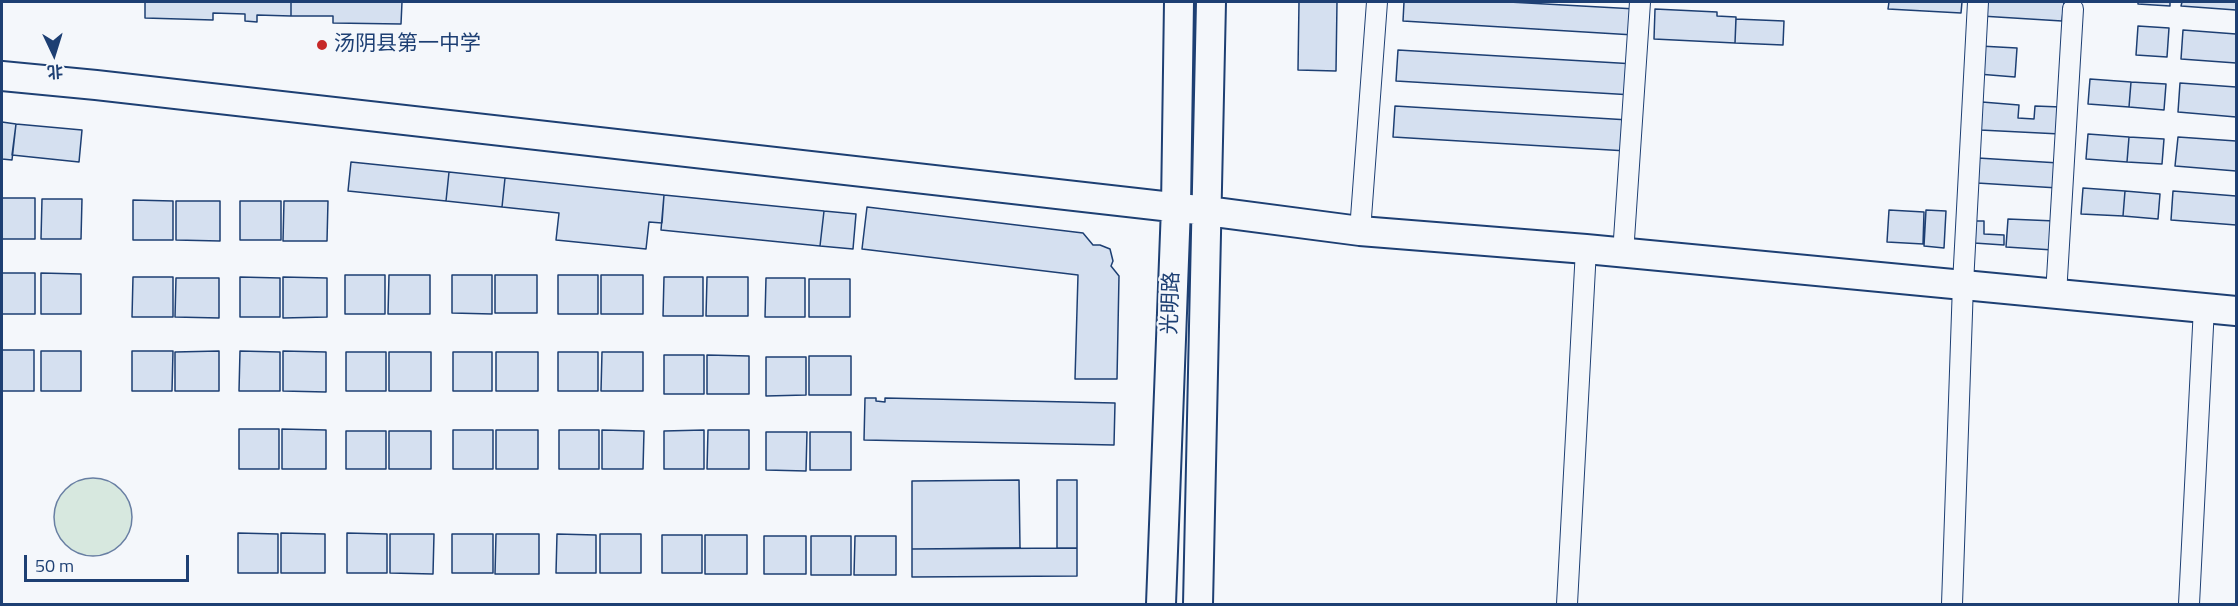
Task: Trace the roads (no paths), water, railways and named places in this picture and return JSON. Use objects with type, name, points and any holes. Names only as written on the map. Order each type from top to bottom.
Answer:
[{"type":"street","name":"光明路","points":[[1161,604],[1176,207],[1179,2]]},
{"type":"street","name":"光明路","points":[[1198,604],[1211,2]]},
{"type":"street","points":[[1360,231],[1377,2]]},
{"type":"street","points":[[1623,254],[1640,2]]},
{"type":"street","points":[[1952,604],[1963,284],[1977,2]]},
{"type":"street","points":[[2056,295],[2073,9]]},
{"type":"street","points":[[2,76],[1176,207],[1360,231],[1586,249],[2236,311]]},
{"type":"street","points":[[1567,604],[1586,249]]},
{"type":"street","points":[[2189,604],[2204,308]]},
{"type":"place","name":"汤阴县第一中学","points":[[322,45]]}]
